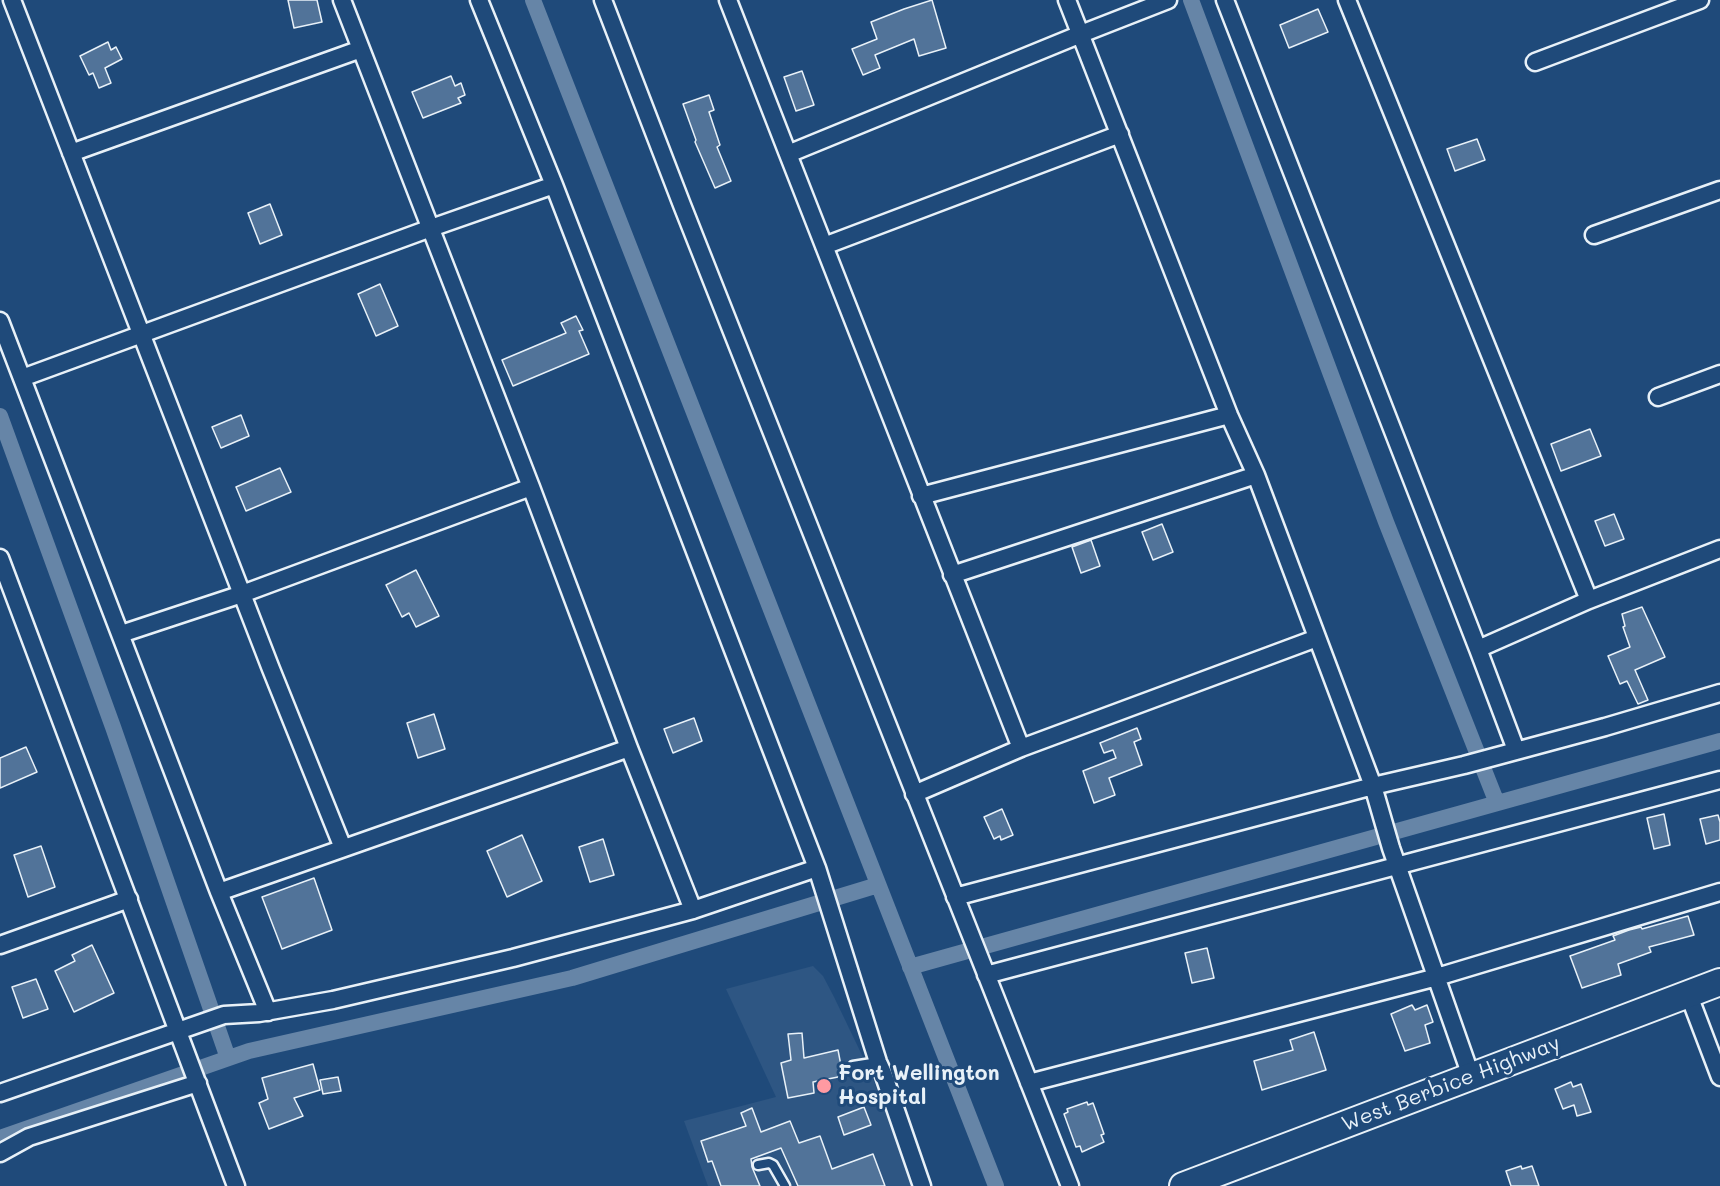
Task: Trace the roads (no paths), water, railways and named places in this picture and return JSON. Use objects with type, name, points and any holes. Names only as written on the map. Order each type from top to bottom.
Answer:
[{"type":"main road","name":"West Berbice Highway","points":[[1183,1186],[1720,982]]},
{"type":"street","points":[[12,0],[343,848]]},
{"type":"street","points":[[342,0],[693,910]]},
{"type":"street","points":[[479,0],[554,185],[817,868],[878,1062],[922,1186]]},
{"type":"street","points":[[603,0],[1070,1186]]},
{"type":"street","points":[[728,0],[1021,748]]},
{"type":"street","points":[[1067,0],[1229,415],[1256,475],[1373,786],[1392,848],[1471,1076]]},
{"type":"street","points":[[788,154],[1168,0]]},
{"type":"street","points":[[1226,0],[1516,750]]},
{"type":"street","points":[[1347,0],[1589,600]]},
{"type":"street","points":[[1535,62],[1700,0]]},
{"type":"street","points":[[71,153],[361,50]]},
{"type":"street","points":[[824,246],[1120,134]]},
{"type":"street","points":[[22,378],[430,228],[554,185]]},
{"type":"street","points":[[1594,235],[1720,190]]},
{"type":"street","points":[[0,321],[219,892],[268,1012]]},
{"type":"street","points":[[1658,397],[1720,374]]},
{"type":"street","points":[[921,496],[1229,415]]},
{"type":"street","points":[[952,575],[1256,475]]},
{"type":"street","points":[[121,634],[242,594],[531,487]]},
{"type":"street","points":[[1478,649],[1589,600],[1720,549]]},
{"type":"street","points":[[0,558],[236,1186]]},
{"type":"street","points":[[914,794],[1021,748],[1317,638]]},
{"type":"street","points":[[955,897],[1373,786],[1605,728],[1720,693]]},
{"type":"street","points":[[219,892],[629,747]]},
{"type":"street","points":[[986,975],[1720,780]]},
{"type":"street","points":[[0,1093],[224,1015],[268,1012],[333,1000],[513,958],[693,910],[817,868]]},
{"type":"street","points":[[1029,1083],[1437,977],[1720,892]]},
{"type":"street","points":[[0,945],[129,899]]},
{"type":"street","points":[[1688,993],[1720,1077]]},
{"type":"street","points":[[0,1153],[29,1137],[198,1083]]},
{"type":"lane","points":[[853,1066],[878,1062]]},
{"type":"lane","points":[[758,1166],[769,1163],[773,1165],[785,1186]]},
{"type":"waterway","points":[[533,0],[996,1186]]},
{"type":"waterway","points":[[1191,0],[1386,522],[1497,803]]},
{"type":"waterway","points":[[0,416],[113,727],[228,1058]]},
{"type":"waterway","points":[[910,967],[1720,741]]},
{"type":"waterway","points":[[0,1138],[249,1051],[572,978],[878,885]]},
{"type":"place","name":"Fort Wellington Hospital","points":[[824,1086]]}]
